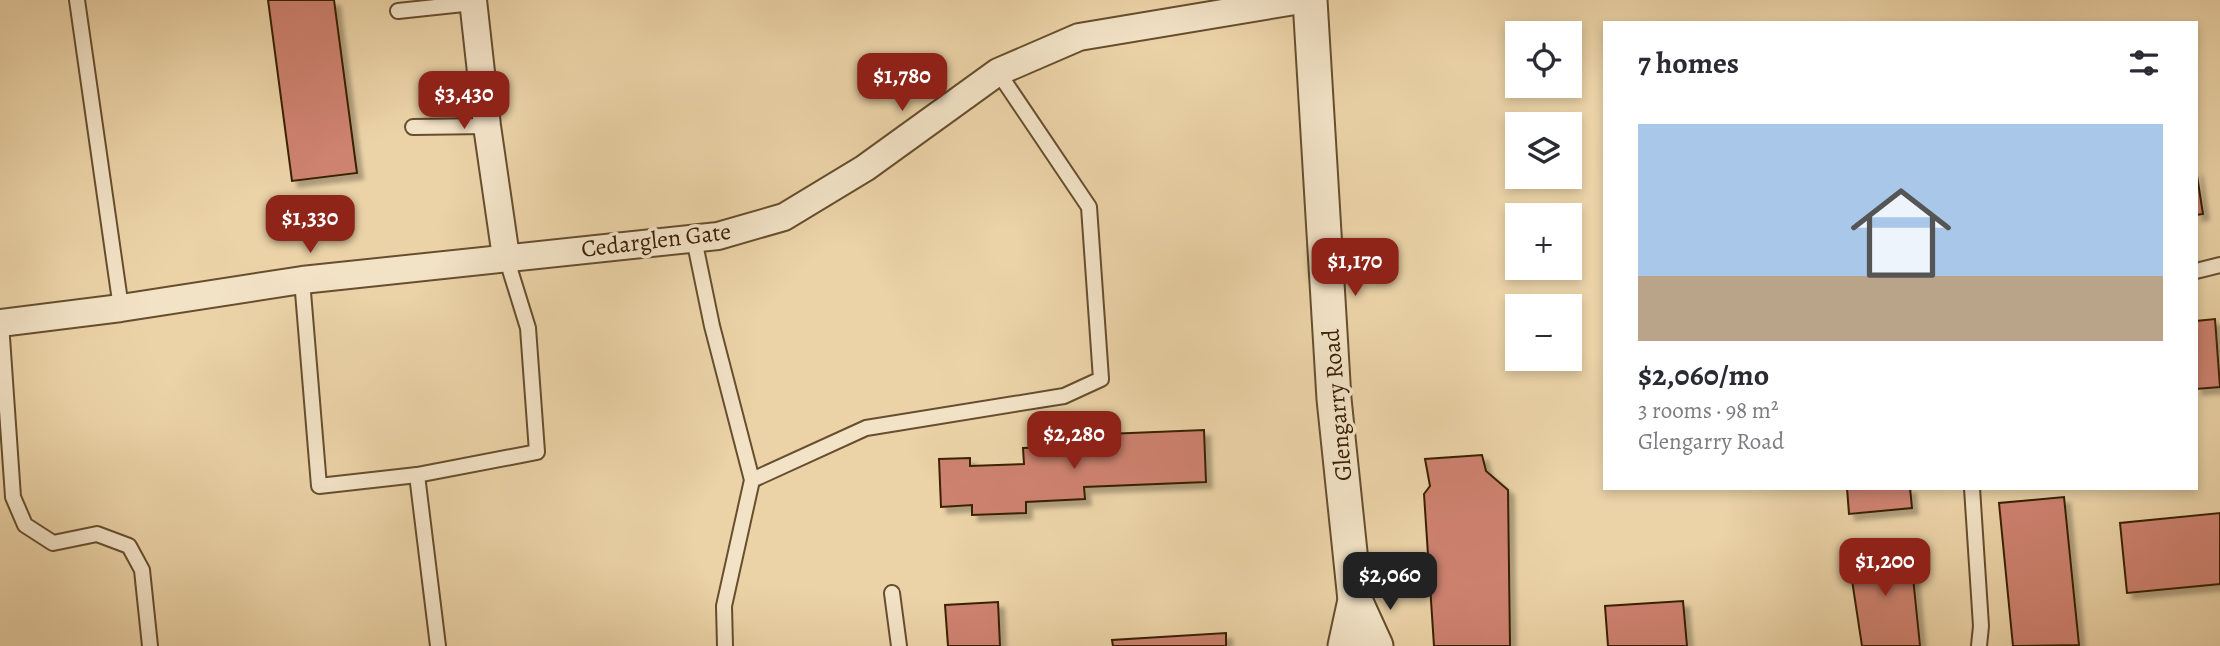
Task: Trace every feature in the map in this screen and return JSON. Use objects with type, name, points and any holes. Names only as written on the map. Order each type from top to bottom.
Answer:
[{"type":"street","name":"Cedarglen Gate","points":[[0,323],[121,308],[302,279],[718,236],[784,217],[865,168],[998,72],[1079,37],[1301,0]]},
{"type":"street","name":"Glengarry Road","points":[[1310,0],[1334,399],[1355,600],[1345,646]]},
{"type":"street","points":[[473,2],[506,257]]},
{"type":"street","name":"Glengarry Road","points":[[1355,600],[1376,646]]},
{"type":"lane","points":[[77,0],[121,308]]},
{"type":"lane","points":[[398,11],[473,2]]},
{"type":"lane","points":[[752,480],[866,428],[1064,396],[1101,379],[1089,207],[998,72]]},
{"type":"lane","points":[[413,127],[487,126]]},
{"type":"lane","points":[[694,239],[712,326],[752,480],[724,606],[725,646]]},
{"type":"lane","points":[[302,279],[319,486],[417,475],[537,452],[528,328],[506,257]]},
{"type":"lane","points":[[2198,270],[2220,265]]},
{"type":"lane","points":[[0,323],[13,497],[25,525],[53,543],[97,534],[129,546],[142,570],[150,646]]},
{"type":"lane","points":[[417,475],[438,646]]},
{"type":"lane","points":[[1972,490],[1981,626],[1979,646]]},
{"type":"lane","points":[[892,593],[899,646]]},
{"type":"building","points":[[268,0],[334,0],[357,173],[292,181]]},
{"type":"building","points":[[2198,182],[2203,214],[2198,215]]},
{"type":"building","points":[[2215,319],[2220,387],[2198,389],[2198,321]]},
{"type":"building","points":[[1204,430],[1206,482],[1084,487],[1085,499],[1026,502],[1026,513],[972,515],[972,505],[941,507],[939,459],[970,458],[970,466],[1024,464],[1023,448],[1082,446],[1082,435]]},
{"type":"building","points":[[1482,455],[1486,471],[1508,490],[1510,646],[1434,646],[1424,494],[1430,486],[1425,459]]},
{"type":"building","points":[[1847,490],[1910,490],[1912,508],[1849,514]]},
{"type":"building","points":[[2064,497],[2079,645],[2013,646],[1999,503]]},
{"type":"building","points":[[2220,513],[2220,584],[2127,593],[2120,523]]},
{"type":"building","points":[[1910,548],[1920,646],[1862,646],[1848,554]]},
{"type":"building","points":[[1683,601],[1687,646],[1608,646],[1605,606]]},
{"type":"building","points":[[998,602],[1000,646],[948,646],[945,605]]},
{"type":"building","points":[[1226,633],[1226,646],[1113,646],[1112,640]]}]
